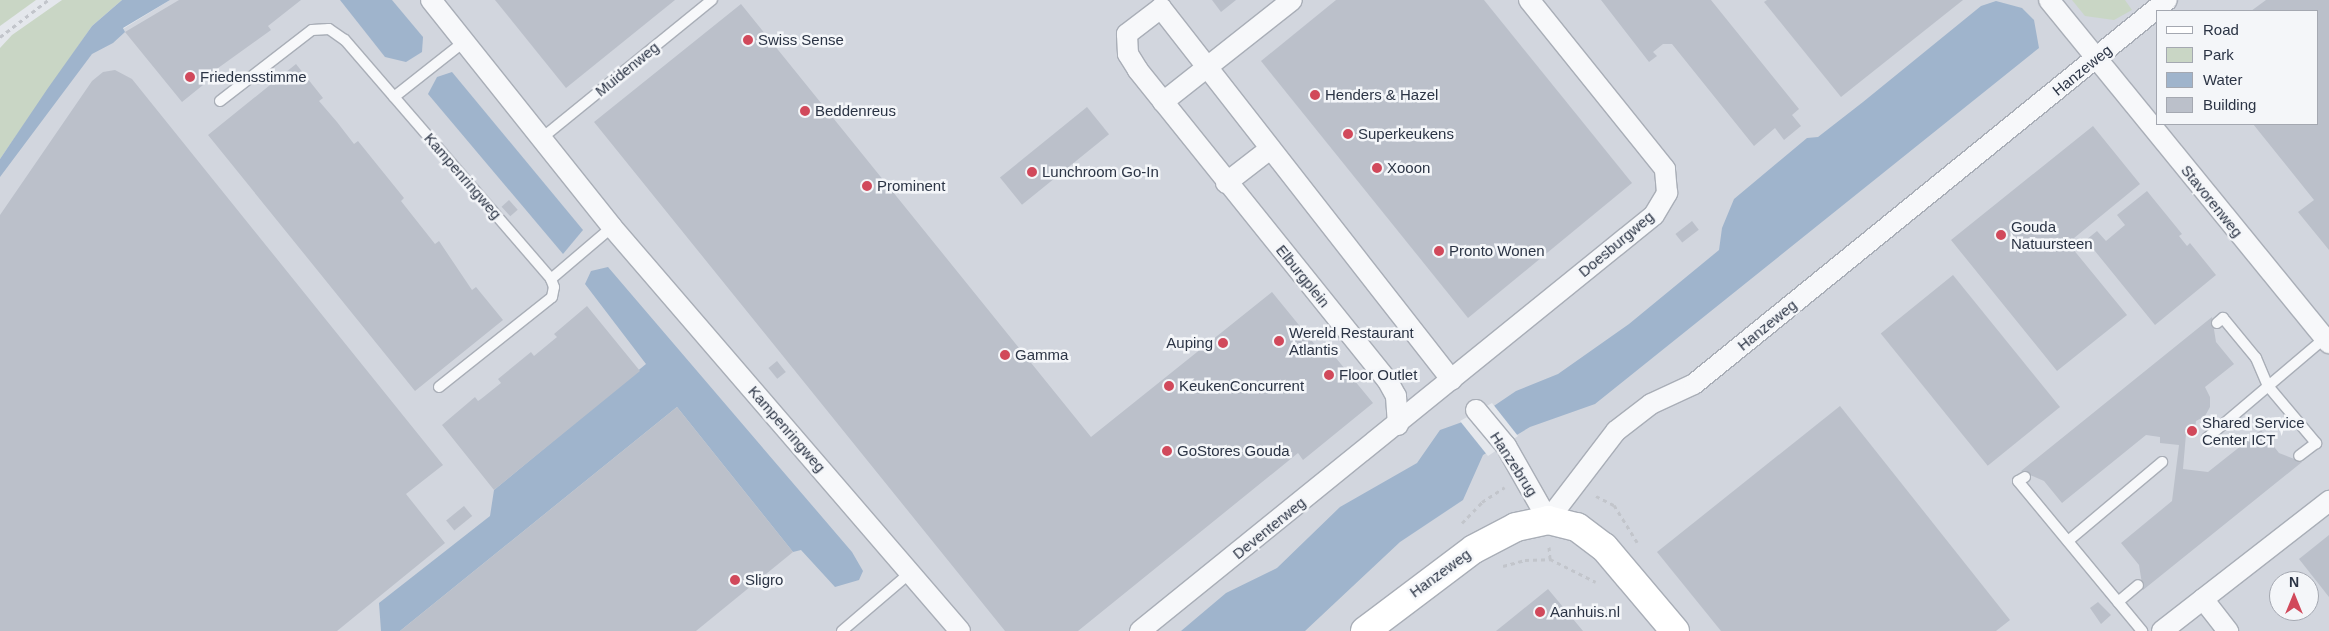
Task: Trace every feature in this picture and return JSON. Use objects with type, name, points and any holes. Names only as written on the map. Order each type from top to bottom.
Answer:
[{"type":"street","name":"Kampenringweg","points":[[431,0],[612,227],[960,631]]},
{"type":"street","points":[[1163,102],[1292,0]]},
{"type":"street","name":"Doesburgweg","points":[[1398,425],[1654,215],[1667,193],[1666,169],[1529,0]]},
{"type":"street","points":[[2050,0],[2095,59]]},
{"type":"street","name":"Hanzeweg","points":[[1364,631],[1474,549],[1516,527],[1548,520],[1616,430],[1651,404],[1694,384],[2167,0]]},
{"type":"street","name":"Elburgplein","points":[[1398,425],[1396,396],[1387,380],[1226,183],[1163,102],[1128,54],[1127,34],[1161,8],[1452,380]]},
{"type":"street","name":"Stavorenweg","points":[[2095,59],[2327,341]]},
{"type":"street","points":[[1226,183],[1270,149]]},
{"type":"street","name":"Hanzebrug","points":[[1476,410],[1506,446],[1548,520]]},
{"type":"street","name":"Deventerweg","points":[[1140,631],[1398,425]]},
{"type":"street","points":[[2162,631],[2329,501]]},
{"type":"street","points":[[1548,520],[1577,528],[1604,547],[1675,631]]},
{"type":"street","points":[[2203,599],[2228,631]]},
{"type":"lane","name":"Muidenweg","points":[[542,138],[712,0]]},
{"type":"lane","name":"Kampenringweg","points":[[220,101],[312,30],[329,29],[345,40],[551,279]]},
{"type":"lane","points":[[394,97],[465,41]]},
{"type":"lane","points":[[439,387],[552,297],[554,288],[551,279],[612,227]]},
{"type":"lane","points":[[2217,323],[2223,318],[2256,358],[2268,386],[2316,443],[2299,456]]},
{"type":"lane","points":[[2207,438],[2268,386],[2327,341]]},
{"type":"lane","points":[[2068,541],[2162,462]]},
{"type":"lane","points":[[2025,477],[2018,481],[2142,631]]},
{"type":"lane","points":[[842,631],[911,572]]},
{"type":"lane","points":[[2118,602],[2138,585]]},
{"type":"path","points":[[0,37],[48,0]]},
{"type":"path","points":[[1550,559],[1602,585]]},
{"type":"shaded area","points":[[170,0],[2329,0],[2329,631],[0,631],[0,167],[86,43],[123,29]]},
{"type":"green space","points":[[0,0],[36,0],[0,26]]},
{"type":"green space","points":[[62,0],[122,0],[92,26],[0,159],[0,48],[12,35]]},
{"type":"green space","points":[[2072,0],[2125,0],[2132,10],[2114,20],[2085,16]]},
{"type":"water","points":[[122,0],[170,0],[123,28],[125,32],[113,43],[92,54],[0,177],[0,159],[48,88],[92,26]]},
{"type":"water","points":[[340,0],[392,0],[423,37],[422,52],[406,62],[385,57]]},
{"type":"water","points":[[1996,1],[2022,8],[2034,20],[2039,48],[1595,404],[1530,427],[1483,455],[1463,500],[1400,542],[1305,631],[1181,631],[1226,593],[1277,568],[1340,507],[1417,463],[1440,430],[1479,416],[1516,391],[1558,374],[1629,324],[1719,250],[1722,228],[1734,199],[1807,138],[1818,137],[1981,6]]},
{"type":"water","points":[[452,72],[583,230],[563,254],[428,94],[437,77]]},
{"type":"water","points":[[608,267],[852,552],[863,571],[859,580],[835,587],[801,550],[793,552],[677,407],[400,631],[381,631],[379,603],[490,516],[494,490],[646,364],[585,284],[591,271]]},
{"type":"pier","points":[[1492,403],[1518,436],[1488,456],[1460,421]]},
{"type":"building","points":[[179,0],[301,0],[268,26],[271,30],[200,81],[203,85],[182,102],[125,32]]},
{"type":"building","points":[[495,0],[675,0],[566,88]]},
{"type":"building","points":[[1212,0],[1236,0],[1221,12]]},
{"type":"building","points":[[1336,0],[1484,0],[1632,183],[1468,318],[1261,61]]},
{"type":"building","points":[[1601,0],[1711,0],[1799,109],[1792,115],[1801,126],[1784,140],[1775,128],[1754,146],[1672,44],[1663,44],[1653,52],[1657,56],[1649,62]]},
{"type":"building","points":[[1767,0],[1963,0],[1841,97],[1764,2]]},
{"type":"building","points":[[2266,0],[2329,0],[2329,250],[2298,212],[2314,200],[2254,125],[2319,125],[2319,10],[2252,10]]},
{"type":"building","points":[[741,4],[1091,437],[1272,292],[1325,357],[1331,352],[1373,403],[1303,460],[1298,453],[1078,631],[1005,631],[594,122]]},
{"type":"building","points":[[296,64],[323,98],[319,101],[354,144],[358,141],[404,198],[401,201],[435,244],[439,241],[472,290],[476,287],[503,320],[415,391],[208,135]]},
{"type":"building","points":[[115,70],[132,79],[443,465],[406,494],[445,543],[337,631],[0,631],[0,215],[92,81],[103,72]]},
{"type":"building","points":[[1087,107],[1109,134],[1022,205],[1000,177]]},
{"type":"building","points":[[2093,126],[2140,184],[2068,243],[2127,315],[2057,371],[1951,240]]},
{"type":"building","points":[[2147,191],[2182,234],[2179,236],[2187,246],[2190,243],[2216,275],[2155,325],[2086,240],[2097,231],[2106,241],[2125,225],[2117,215]]},
{"type":"building","points":[[509,200],[518,210],[510,216],[502,207]]},
{"type":"building","points":[[1692,221],[1699,230],[1682,243],[1675,234]]},
{"type":"building","points":[[1953,275],[2060,407],[1988,466],[1881,334]]},
{"type":"building","points":[[587,306],[640,371],[494,490],[442,425],[475,397],[478,401],[501,383],[498,379],[531,352],[534,356],[557,337],[554,334]]},
{"type":"building","points":[[2212,317],[2216,342],[2234,364],[2205,387],[2210,397],[2210,407],[2205,416],[2196,421],[2194,435],[2186,434],[2183,469],[2208,472],[2261,430],[2279,453],[2302,462],[2143,590],[2139,565],[2121,543],[2172,501],[2179,445],[2160,443],[2160,437],[2146,435],[2062,503],[2044,481],[2021,471]]},
{"type":"building","points":[[777,361],[786,372],[777,379],[768,368]]},
{"type":"building","points":[[1840,406],[2010,620],[1996,631],[1721,631],[1657,552]]},
{"type":"building","points":[[677,407],[793,552],[696,631],[400,631]]},
{"type":"building","points":[[464,506],[472,516],[454,531],[446,520]]},
{"type":"building","points":[[2329,535],[2329,597],[2319,584],[2319,571],[2308,571],[2299,559]]},
{"type":"building","points":[[1548,589],[1583,631],[1496,631],[1506,623]]},
{"type":"building","points":[[2098,602],[2111,615],[2101,624],[2090,608]]},
{"type":"place","name":"Swiss Sense","points":[[748,40]]},
{"type":"place","name":"Friedensstimme","points":[[190,77]]},
{"type":"place","name":"Henders & Hazel","points":[[1315,95]]},
{"type":"place","name":"Beddenreus","points":[[805,111]]},
{"type":"place","name":"Superkeukens","points":[[1348,134]]},
{"type":"place","name":"Xooon","points":[[1377,168]]},
{"type":"place","name":"Lunchroom Go-In","points":[[1032,172]]},
{"type":"place","name":"Prominent","points":[[867,186]]},
{"type":"place","name":"Gouda Natuursteen","points":[[2001,235]]},
{"type":"place","name":"Pronto Wonen","points":[[1439,251]]},
{"type":"place","name":"Wereld Restaurant Atlantis","points":[[1279,341]]},
{"type":"place","name":"Auping","points":[[1223,343]]},
{"type":"place","name":"Gamma","points":[[1005,355]]},
{"type":"place","name":"Floor Outlet","points":[[1329,375]]},
{"type":"place","name":"KeukenConcurrent","points":[[1169,386]]},
{"type":"place","name":"Shared Service Center ICT","points":[[2192,431]]},
{"type":"place","name":"GoStores Gouda","points":[[1167,451]]},
{"type":"place","name":"Sligro","points":[[735,580]]},
{"type":"place","name":"Aanhuis.nl","points":[[1540,612]]}]
